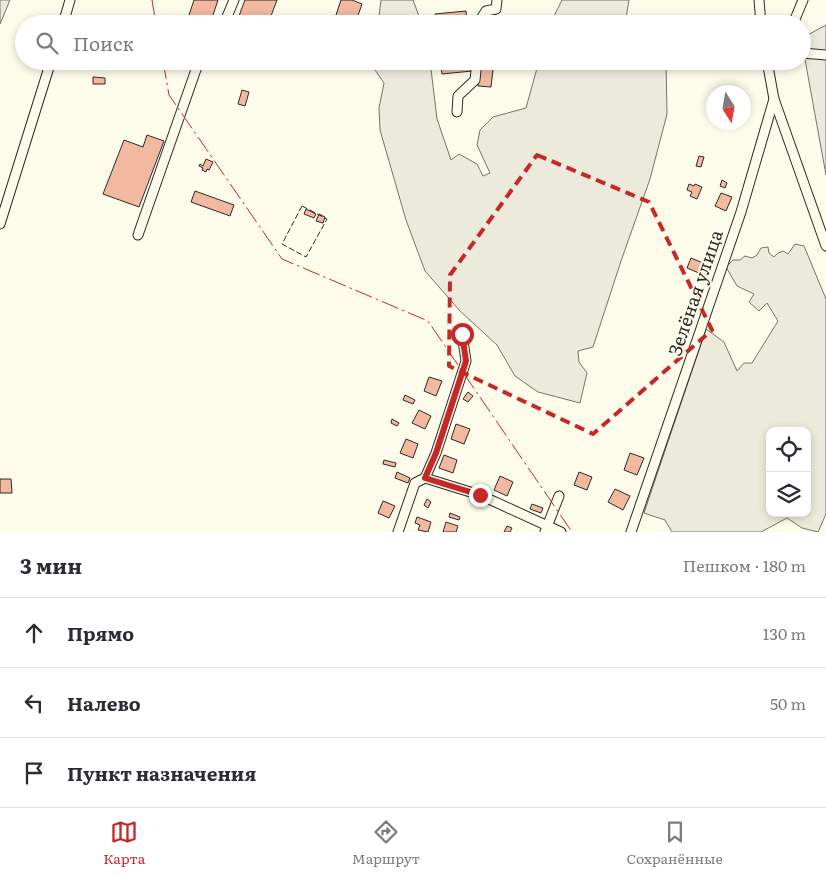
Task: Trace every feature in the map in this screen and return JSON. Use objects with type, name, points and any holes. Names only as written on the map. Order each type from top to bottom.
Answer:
[{"type":"street","points":[[66,15],[70,0]]},
{"type":"street","points":[[228,15],[234,0]]},
{"type":"street","points":[[483,15],[486,11],[496,9],[497,0]]},
{"type":"street","points":[[759,0],[760,15]]},
{"type":"street","points":[[797,15],[803,0]]},
{"type":"street","points":[[811,54],[826,55]]},
{"type":"street","points":[[0,224],[48,70]]},
{"type":"street","points":[[138,235],[197,70]]},
{"type":"street","points":[[457,112],[458,96],[475,80],[476,70]]},
{"type":"street","name":"Зелёная улица","points":[[631,532],[741,212],[774,99],[769,70]]},
{"type":"street","points":[[774,99],[826,246]]},
{"type":"street","points":[[398,532],[415,483],[425,478],[436,453],[466,361],[462,334]]},
{"type":"street","points":[[425,478],[480,495],[546,529],[561,532]]},
{"type":"street","points":[[546,529],[559,496]]},
{"type":"highlighted area","points":[[537,155],[649,202],[712,330],[593,434],[449,366],[450,275]]},
{"type":"shaded area","points":[[0,0],[10,0],[0,24]]},
{"type":"shaded area","points":[[381,0],[413,0],[419,15],[379,15]]},
{"type":"shaded area","points":[[562,0],[629,0],[626,15],[554,15]]},
{"type":"shaded area","points":[[826,25],[826,175],[807,70],[811,70],[811,33]]},
{"type":"shaded area","points":[[375,70],[431,70],[437,119],[451,160],[459,154],[477,164],[483,176],[490,173],[477,145],[480,130],[493,117],[526,108],[537,70],[666,70],[667,114],[650,179],[593,347],[578,351],[579,362],[587,373],[580,403],[538,392],[515,376],[497,345],[460,311],[425,271],[406,220],[380,130],[379,108],[384,83]]},
{"type":"shaded area","points":[[795,244],[804,246],[826,299],[826,514],[818,532],[802,528],[787,518],[761,532],[672,532],[665,520],[644,513],[706,329],[724,342],[737,371],[744,363],[752,363],[778,321],[767,303],[759,311],[749,302],[754,294],[737,286],[726,267],[733,260],[740,260],[745,256],[752,258],[757,255],[761,248],[768,247],[769,253],[774,257],[783,251],[788,254]]},
{"type":"building","points":[[194,0],[218,0],[213,15],[189,15]]},
{"type":"building","points":[[245,0],[277,0],[271,15],[239,15]]},
{"type":"building","points":[[341,0],[352,0],[362,4],[358,15],[336,15]]},
{"type":"building","points":[[466,11],[466,15],[435,15]]},
{"type":"building","points":[[441,70],[472,70],[472,71],[442,74]]},
{"type":"building","points":[[480,70],[493,70],[491,87],[478,86]]},
{"type":"building","points":[[93,77],[105,78],[105,84],[93,84]]},
{"type":"building","points":[[242,90],[249,92],[245,106],[238,104]]},
{"type":"building","points":[[147,135],[164,141],[139,207],[103,194],[124,140],[143,147]]},
{"type":"building","points":[[699,156],[704,157],[701,167],[696,166]]},
{"type":"building","points":[[206,159],[213,162],[206,172],[199,166],[200,164],[203,166]]},
{"type":"building","points":[[722,180],[727,183],[725,188],[720,186]]},
{"type":"building","points":[[689,184],[702,187],[697,199],[690,196],[692,192],[687,190]]},
{"type":"building","points":[[195,191],[234,205],[230,216],[191,202]]},
{"type":"building","points":[[721,193],[732,197],[726,211],[715,206]]},
{"type":"building","points":[[306,209],[316,214],[314,218],[304,214]]},
{"type":"building","points":[[319,214],[325,217],[323,223],[316,221]]},
{"type":"building","points":[[691,258],[703,263],[701,267],[709,270],[706,276],[687,268]]},
{"type":"building","points":[[429,377],[442,381],[436,396],[424,391]]},
{"type":"building","points":[[468,392],[473,396],[468,402],[463,399]]},
{"type":"building","points":[[405,395],[415,400],[413,404],[403,400]]},
{"type":"building","points":[[419,410],[431,416],[425,429],[412,423]]},
{"type":"building","points":[[392,419],[399,423],[397,426],[391,423]]},
{"type":"building","points":[[456,424],[470,429],[464,444],[451,439]]},
{"type":"building","points":[[406,439],[418,444],[413,458],[400,453]]},
{"type":"building","points":[[630,453],[644,458],[637,475],[624,470]]},
{"type":"building","points":[[444,455],[457,460],[453,473],[439,468]]},
{"type":"building","points":[[384,460],[396,463],[395,467],[383,464]]},
{"type":"building","points":[[397,472],[410,478],[408,483],[395,478]]},
{"type":"building","points":[[579,472],[592,477],[587,490],[574,485]]},
{"type":"building","points":[[500,476],[513,482],[507,496],[494,490]]},
{"type":"building","points":[[0,479],[11,479],[12,493],[0,493]]},
{"type":"building","points":[[615,489],[630,496],[623,510],[608,502]]},
{"type":"building","points":[[427,499],[431,502],[428,508],[424,505]]},
{"type":"building","points":[[383,501],[395,506],[389,518],[378,513]]},
{"type":"building","points":[[532,504],[543,508],[541,513],[530,509]]},
{"type":"building","points":[[450,513],[460,517],[459,520],[449,517]]},
{"type":"building","points":[[417,517],[431,522],[428,532],[418,530],[420,525],[415,523]]},
{"type":"building","points":[[446,522],[458,526],[456,532],[443,532]]},
{"type":"building","points":[[507,526],[512,528],[510,532],[504,532]]},
{"type":"fence","points":[[302,206],[327,219],[306,257],[282,244],[302,206]]},
{"type":"power","points":[[152,0],[154,15]]},
{"type":"power","points":[[165,70],[169,95],[282,259],[428,321],[572,532]]},
{"type":"route","points":[[462,334],[466,361],[436,453],[425,478],[480,495]]}]
